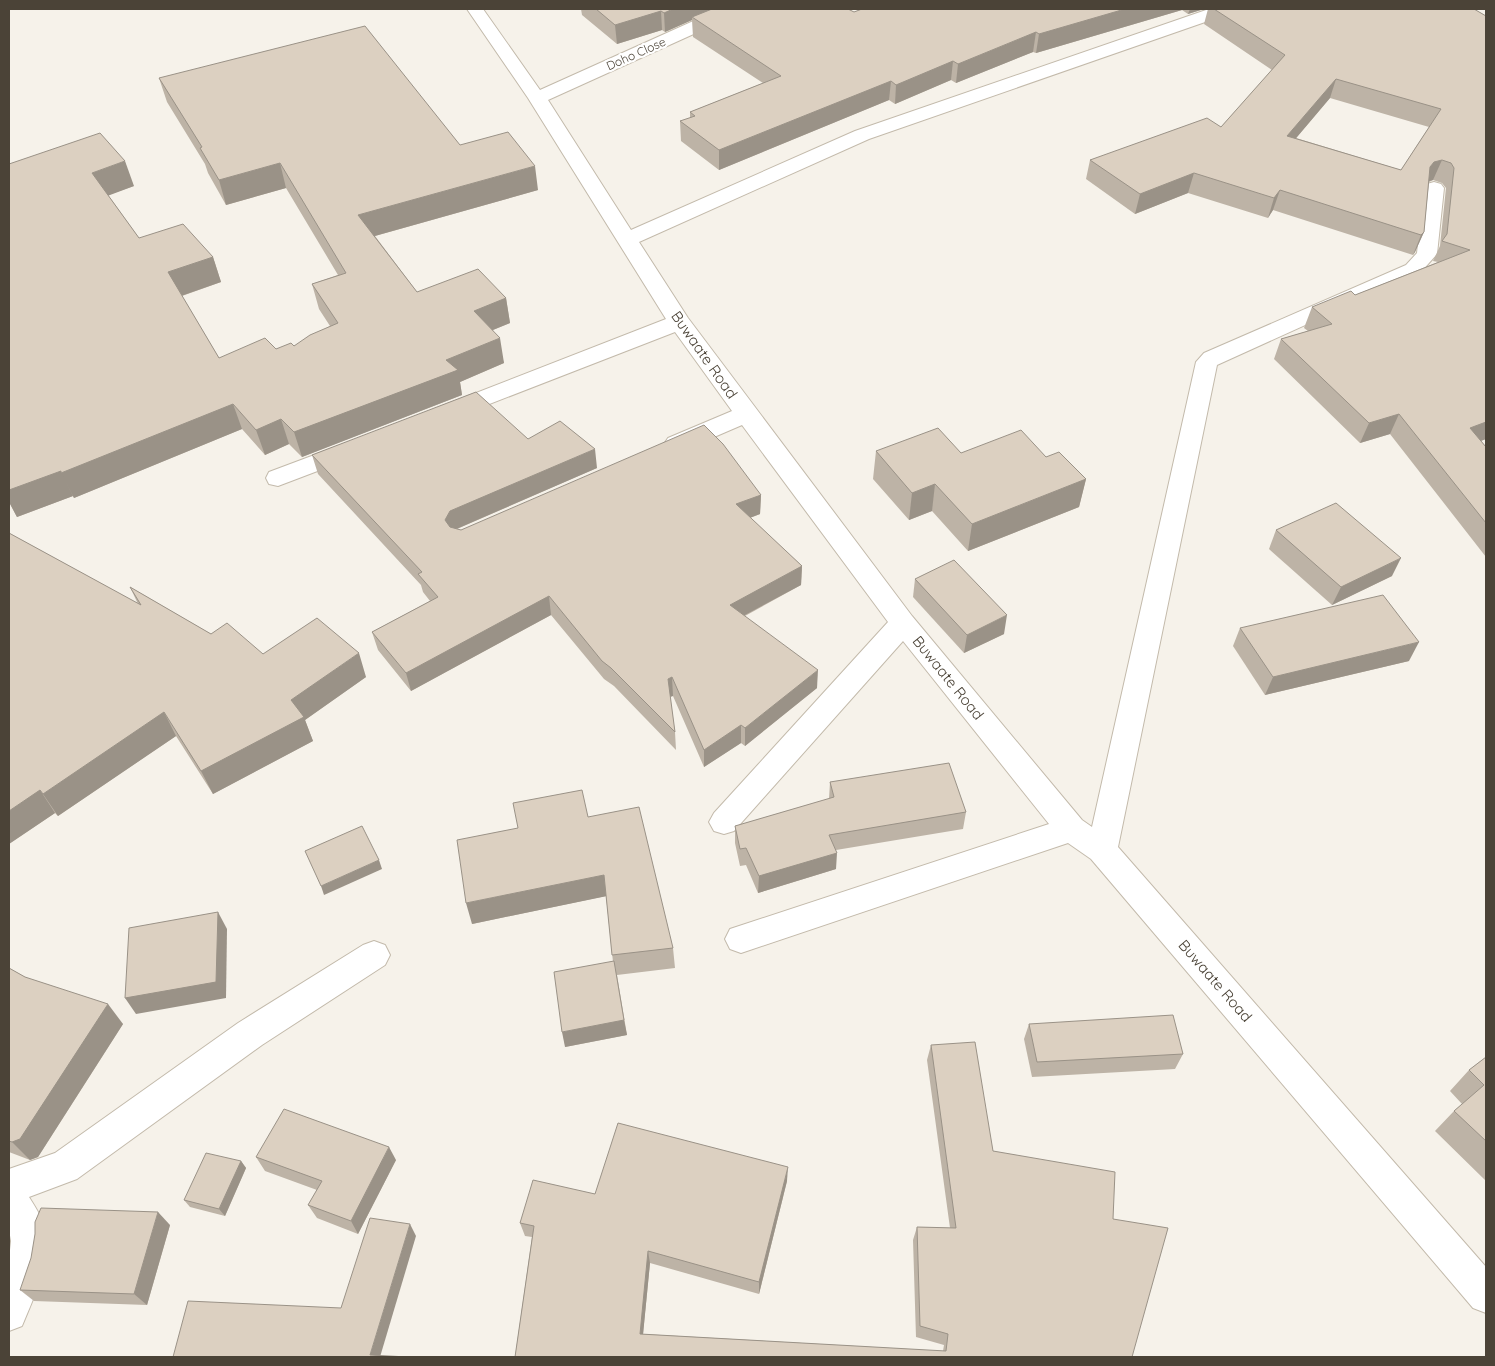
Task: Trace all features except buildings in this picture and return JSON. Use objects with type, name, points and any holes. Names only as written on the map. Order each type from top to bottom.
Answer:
[{"type":"street","name":"Buwaate Road","points":[[475,9],[537,98],[679,322],[903,624],[1071,828],[1102,850],[1486,1294]]},
{"type":"street","name":"Doho Close","points":[[537,98],[734,9]]},
{"type":"street","points":[[627,240],[862,135],[1225,9]]},
{"type":"street","points":[[1102,850],[1207,362],[1212,358],[1413,268],[1427,254],[1434,188]]},
{"type":"street","points":[[424,421],[679,322]]},
{"type":"street","points":[[655,454],[746,414]]},
{"type":"street","points":[[278,478],[369,442]]},
{"type":"street","points":[[724,822],[903,624]]},
{"type":"street","points":[[741,939],[1071,828]]},
{"type":"street","points":[[9,1186],[65,1167],[250,1034],[374,954]]},
{"type":"street","points":[[9,1199],[20,1214],[30,1240],[23,1270],[9,1313]]}]
